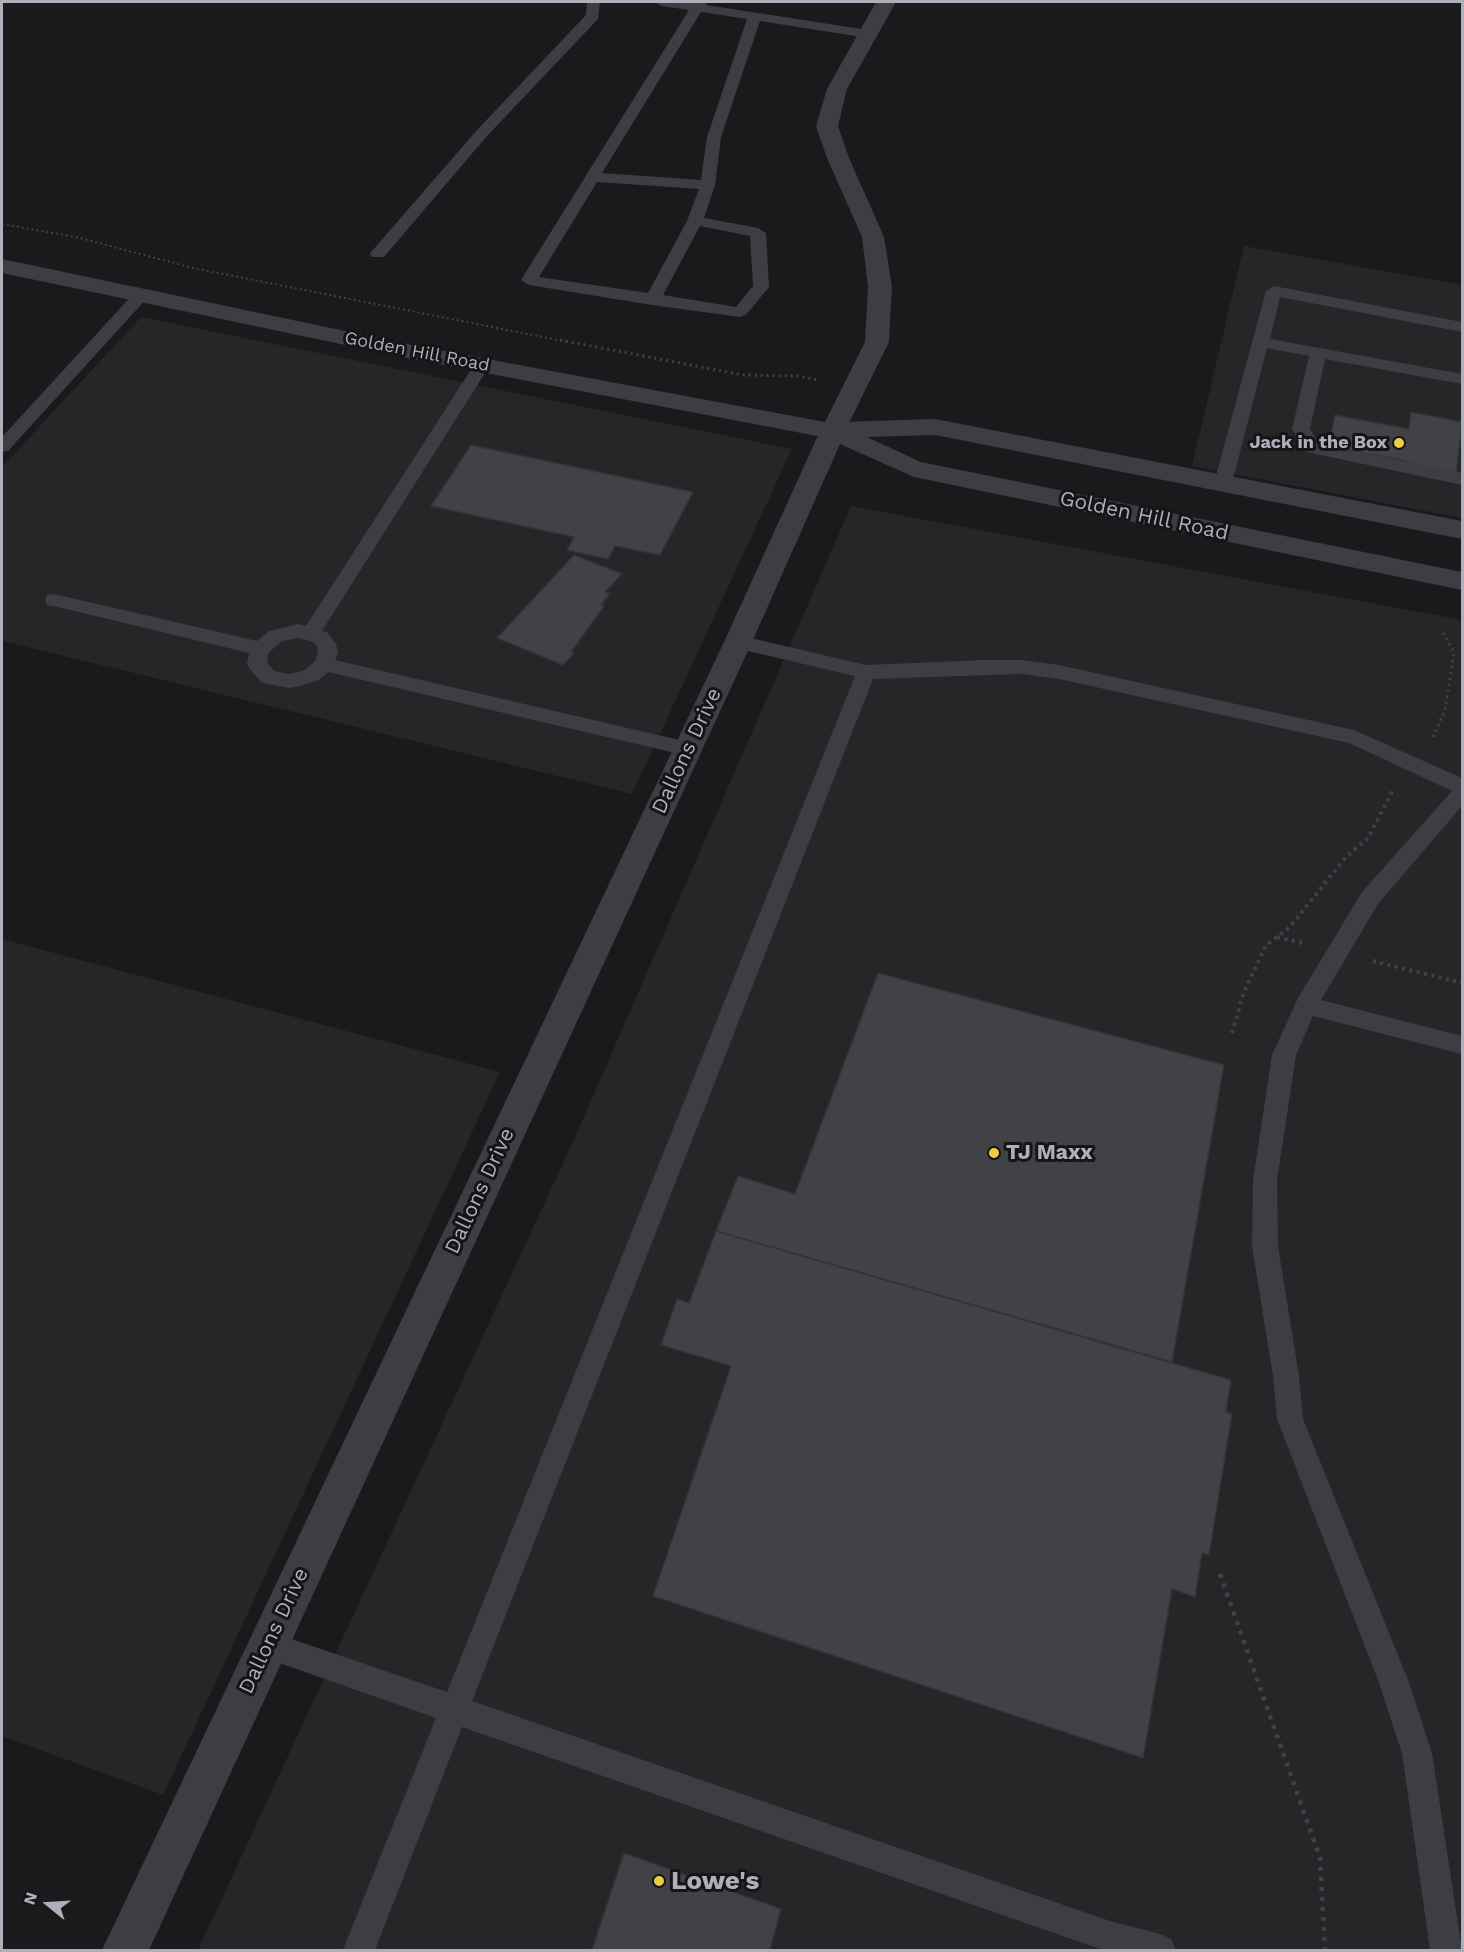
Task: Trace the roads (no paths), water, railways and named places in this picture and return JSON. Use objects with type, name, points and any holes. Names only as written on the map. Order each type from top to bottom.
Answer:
[{"type":"street","name":"Dallons Drive","points":[[125,1950],[738,642],[833,430],[878,342],[880,287],[873,237],[838,158],[827,126],[837,89],[886,2]]},
{"type":"street","name":"Golden Hill Road","points":[[2,266],[482,365],[833,430],[935,427],[1462,530]]},
{"type":"street","name":"Golden Hill Road","points":[[833,430],[914,469],[1462,581]]},
{"type":"lane","points":[[378,254],[482,133],[593,16],[593,2]]},
{"type":"lane","points":[[662,2],[699,4],[755,16],[868,34]]},
{"type":"lane","points":[[695,221],[758,233],[760,286],[740,312],[529,280],[699,4]]},
{"type":"lane","points":[[652,300],[695,221],[708,185],[714,137],[755,16]]},
{"type":"lane","points":[[592,177],[708,185]]},
{"type":"lane","points":[[1223,483],[1274,291],[1462,327]]},
{"type":"lane","points":[[2,447],[142,294]]},
{"type":"lane","points":[[1261,342],[1462,379]]},
{"type":"lane","points":[[1318,352],[1301,429],[1313,448],[1462,479]]},
{"type":"lane","points":[[311,633],[482,365]]},
{"type":"lane","points":[[54,600],[260,649]]},
{"type":"lane","points":[[299,631],[311,633],[320,637],[326,644],[328,652],[324,664],[312,675],[300,679],[278,680],[268,677],[261,671],[257,657],[260,649],[276,636],[299,631]]},
{"type":"lane","points":[[738,642],[866,672],[993,667],[1021,667],[1059,672],[1354,737],[1462,787]]},
{"type":"lane","points":[[324,664],[688,749]]},
{"type":"lane","points":[[359,1950],[866,672]]},
{"type":"lane","points":[[1446,1950],[1417,1753],[1392,1680],[1290,1419],[1286,1376],[1266,1246],[1265,1180],[1284,1054],[1306,1005],[1370,898],[1462,793]]},
{"type":"lane","points":[[1306,1005],[1462,1045]]},
{"type":"lane","points":[[268,1645],[1110,1937],[1160,1950]]},
{"type":"place","name":"Jack in the Box","points":[[1399,443]]},
{"type":"place","name":"TJ Maxx","points":[[994,1153]]},
{"type":"place","name":"Lowe's","points":[[659,1881]]}]
